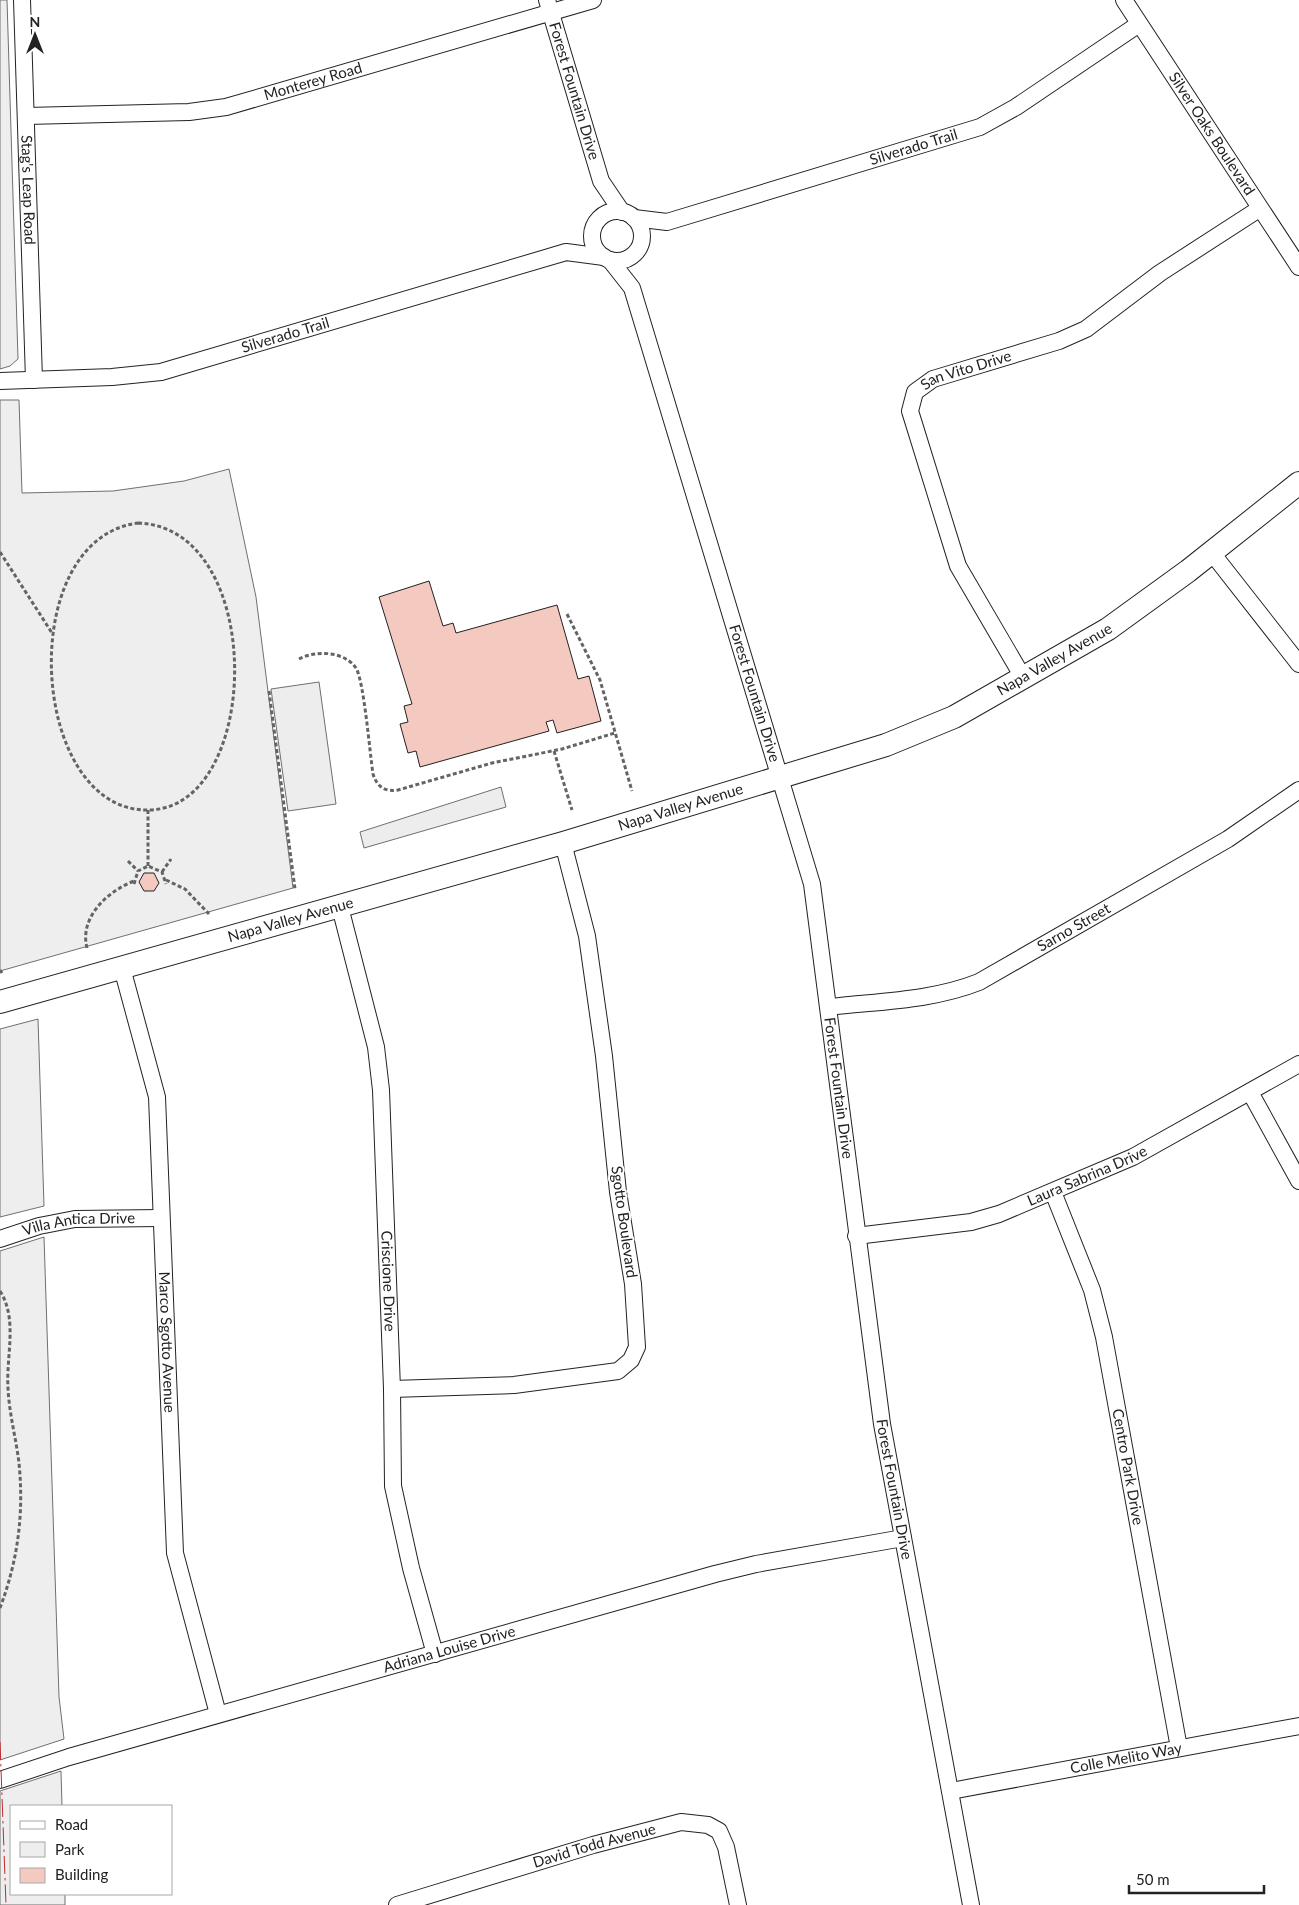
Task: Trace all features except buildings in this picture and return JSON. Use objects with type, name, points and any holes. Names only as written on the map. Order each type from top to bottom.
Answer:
[{"type":"street","name":"Stag's Leap Road","points":[[22,0],[34,380]]},
{"type":"street","name":"Monterey Road","points":[[26,116],[189,112],[226,107],[549,6],[593,0]]},
{"type":"street","name":"Silver Oaks Boulevard","points":[[1124,0],[1259,209],[1299,267]]},
{"type":"street","name":"Forest Fountain Drive","points":[[549,6],[601,181],[628,215]]},
{"type":"street","name":"Silverado Trail","points":[[628,215],[667,222],[980,127],[1016,107],[1139,24]]},
{"type":"street","name":"Forest Fountain Drive","points":[[595,224],[601,181]]},
{"type":"street","name":"San Vito Drive","points":[[1024,679],[958,566],[910,411],[915,392],[933,379],[1059,341],[1086,329],[1160,273],[1259,209]]},
{"type":"street","points":[[610,212],[628,215],[642,231],[639,249],[625,260],[607,259],[593,244],[595,224],[610,212]]},
{"type":"street","name":"Silverado Trail","points":[[639,249],[667,222]]},
{"type":"street","name":"Silverado Trail","points":[[566,252],[595,224]]},
{"type":"street","name":"Forest Fountain Drive","points":[[632,288],[639,249]]},
{"type":"street","name":"Silverado Trail","points":[[0,381],[112,377],[161,372],[566,252],[607,259]]},
{"type":"street","name":"Forest Fountain Drive","points":[[607,259],[632,288],[812,884],[829,1007],[856,1236],[882,1424],[972,1905]]},
{"type":"street","name":"Napa Valley Avenue","points":[[0,1002],[563,843],[886,746],[954,717],[1024,679],[1137,610],[1299,483]]},
{"type":"street","points":[[1212,553],[1299,664]]},
{"type":"street","name":"Sarno Street","points":[[829,1007],[933,995],[957,990],[978,982],[1228,840],[1299,790]]},
{"type":"street","name":"Sgotto Boulevard","points":[[392,1389],[514,1385],[618,1371],[631,1360],[637,1347],[633,1284],[618,1192],[604,1056],[587,936],[563,843]]},
{"type":"street","name":"Criscione Drive","points":[[340,907],[376,1047],[381,1090],[392,1389],[393,1486],[411,1568],[435,1654]]},
{"type":"street","name":"Marco Sgotto Avenue","points":[[122,968],[157,1097],[160,1218],[175,1553],[218,1714]]},
{"type":"street","name":"Laura Sabrina Drive","points":[[856,1236],[971,1222],[999,1214],[1133,1157],[1299,1064]]},
{"type":"street","points":[[1250,1092],[1299,1181]]},
{"type":"street","name":"Centro Park Drive","points":[[1053,1192],[1092,1290],[1104,1337],[1179,1748]]},
{"type":"street","name":"Villa Antica Drive","points":[[0,1238],[39,1226],[75,1219],[160,1218]]},
{"type":"street","name":"Adriana Louise Drive","points":[[0,1780],[69,1757],[218,1714],[715,1574],[756,1564],[903,1538]]},
{"type":"street","name":"Colle Melito Way","points":[[951,1791],[1299,1726]]},
{"type":"street","name":"David Todd Avenue","points":[[397,1905],[593,1845],[681,1822],[708,1825],[719,1831],[732,1866],[738,1905]]},
{"type":"path","points":[[148,523],[159,526],[183,539],[201,559],[218,585],[230,623],[236,670],[234,700],[224,741],[207,773],[186,797],[166,807],[148,810],[127,807],[102,792],[84,775],[69,752],[62,732],[51,682],[50,663],[52,633],[62,593],[85,552],[101,538],[128,524],[148,523]]},
{"type":"path","points":[[0,552],[52,633]]},
{"type":"path","points":[[567,614],[600,680],[632,791]]},
{"type":"path","points":[[299,659],[315,654],[331,654],[349,661],[356,668],[373,774],[375,782],[385,790],[398,790],[492,763],[554,751],[615,733]]},
{"type":"path","points":[[269,691],[295,889]]},
{"type":"path","points":[[554,751],[572,810]]},
{"type":"path","points":[[148,810],[148,866]]},
{"type":"path","points":[[162,872],[171,859]]},
{"type":"path","points":[[128,861],[138,871]]},
{"type":"path","points":[[87,948],[87,930],[97,908],[106,896],[122,886],[134,882],[138,871],[148,866],[162,872],[166,882],[185,888],[209,914]]},
{"type":"path","points":[[0,1291],[10,1312],[8,1386],[22,1498],[18,1548],[10,1580],[0,1608]]},
{"type":"green space","points":[[0,0],[7,0],[18,359],[10,366],[0,369]]},
{"type":"green space","points":[[0,400],[19,400],[22,493],[113,491],[184,481],[229,469],[256,597],[293,888],[0,971]]},
{"type":"green space","points":[[38,1019],[44,1206],[0,1217],[0,1029]]},
{"type":"green space","points":[[44,1237],[59,1697],[64,1739],[0,1760],[0,1251]]},
{"type":"green space","points":[[61,1771],[62,1805],[10,1805],[10,1895],[65,1895],[65,1905],[0,1905],[0,1791]]},
{"type":"shaded area","points":[[319,682],[336,804],[288,811],[271,689]]},
{"type":"shaded area","points":[[501,787],[506,807],[364,848],[360,832]]},
{"type":"power","points":[[0,1742],[6,1905]]}]
